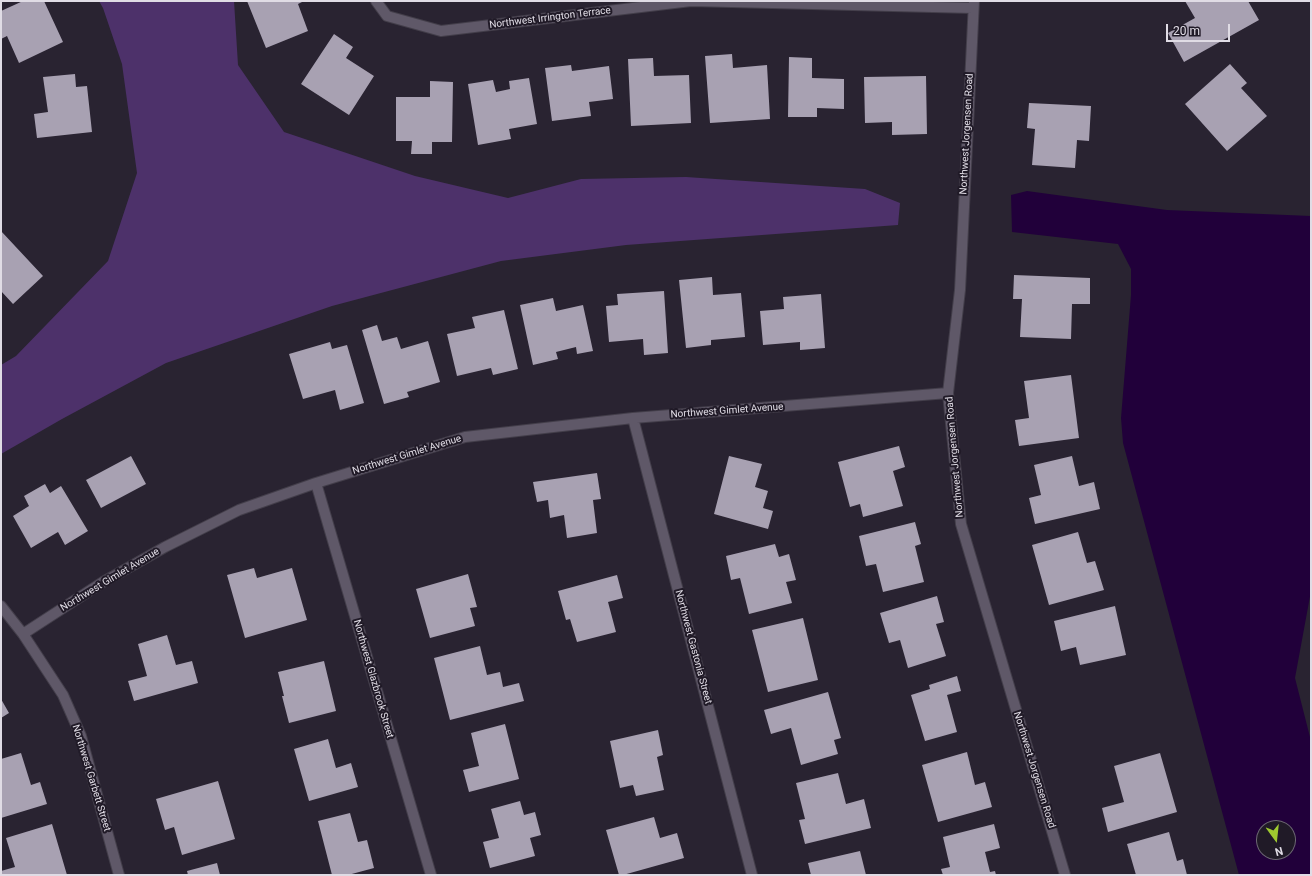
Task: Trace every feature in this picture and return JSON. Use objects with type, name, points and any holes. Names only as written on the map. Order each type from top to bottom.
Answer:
[{"type":"street","name":"Northwest Irrington Terrace","points":[[376,1],[388,16],[441,31],[691,1],[973,5]]},
{"type":"street","name":"Northwest Jorgensen Road","points":[[973,5],[960,290],[948,394],[961,524],[1065,875]]},
{"type":"street","name":"Northwest Gimlet Avenue","points":[[23,634],[103,582],[165,547],[239,510],[465,437],[633,418],[948,394]]},
{"type":"street","name":"Northwest Gastonia Street","points":[[633,418],[752,875]]},
{"type":"street","name":"Northwest Glazbrook Street","points":[[316,484],[431,875]]},
{"type":"street","name":"Northwest Garbett Street","points":[[1,606],[23,634],[63,695],[81,736],[119,875]]},
{"type":"shaded area","points":[[99,1],[234,1],[238,65],[284,132],[415,176],[508,198],[581,179],[686,177],[865,189],[900,203],[898,225],[626,245],[501,261],[332,306],[166,363],[1,454],[1,365],[16,356],[108,261],[137,173],[122,64],[103,8]]},
{"type":"shaded area","points":[[1027,191],[1167,210],[1311,216],[1311,591],[1295,678],[1311,741],[1311,875],[1239,875],[1123,443],[1121,418],[1131,295],[1131,269],[1118,244],[1012,232],[1011,195]]},
{"type":"building","points":[[23,1],[44,1],[63,42],[19,63],[7,36],[1,39],[1,11]]},
{"type":"building","points":[[247,1],[304,1],[298,4],[308,31],[266,48]]},
{"type":"building","points":[[1185,1],[1248,1],[1259,20],[1184,62],[1168,33],[1195,18]]},
{"type":"building","points":[[334,34],[353,47],[346,58],[374,76],[349,115],[301,84]]},
{"type":"building","points":[[732,54],[733,68],[767,65],[770,119],[710,123],[705,56]]},
{"type":"building","points":[[789,57],[812,58],[812,78],[844,79],[844,109],[817,108],[817,117],[788,117]]},
{"type":"building","points":[[653,58],[654,76],[689,75],[691,123],[631,126],[628,59]]},
{"type":"building","points":[[1230,64],[1247,83],[1241,88],[1267,116],[1227,151],[1185,104]]},
{"type":"building","points":[[571,65],[572,71],[609,66],[613,99],[589,102],[591,116],[552,121],[545,68]]},
{"type":"building","points":[[75,74],[76,87],[87,86],[92,132],[37,138],[34,114],[48,112],[43,77]]},
{"type":"building","points":[[926,76],[927,134],[892,135],[892,122],[865,123],[864,77]]},
{"type":"building","points":[[529,78],[537,124],[509,129],[511,139],[478,145],[468,84],[493,80],[496,92],[510,89],[509,81]]},
{"type":"building","points":[[430,81],[453,82],[452,142],[432,142],[432,154],[411,154],[412,141],[396,141],[396,97],[430,97]]},
{"type":"building","points":[[1029,103],[1091,106],[1089,141],[1077,140],[1075,168],[1032,165],[1035,129],[1027,128]]},
{"type":"building","points":[[1,231],[43,276],[13,304],[1,291]]},
{"type":"building","points":[[1014,275],[1090,278],[1090,304],[1072,304],[1071,339],[1020,337],[1022,299],[1013,299]]},
{"type":"building","points":[[712,277],[713,295],[741,293],[745,337],[711,340],[711,345],[686,348],[679,280]]},
{"type":"building","points":[[664,291],[668,353],[644,355],[643,339],[609,342],[606,306],[618,305],[617,294]]},
{"type":"building","points":[[821,294],[825,348],[800,350],[800,342],[763,345],[760,311],[784,309],[783,297]]},
{"type":"building","points":[[553,298],[556,311],[583,305],[593,351],[577,354],[576,347],[556,352],[558,359],[533,365],[520,305]]},
{"type":"building","points":[[504,310],[518,369],[493,375],[491,368],[457,376],[447,334],[475,328],[472,317]]},
{"type":"building","points":[[377,325],[382,341],[397,337],[401,349],[428,341],[440,382],[407,392],[409,397],[384,404],[362,330]]},
{"type":"building","points":[[330,342],[332,349],[347,345],[364,403],[340,410],[335,390],[303,399],[289,354]]},
{"type":"building","points":[[1071,375],[1079,438],[1019,446],[1015,420],[1029,418],[1024,381]]},
{"type":"building","points":[[899,446],[905,467],[893,471],[903,506],[863,517],[860,504],[850,507],[838,462]]},
{"type":"building","points":[[131,456],[146,484],[101,508],[86,480]]},
{"type":"building","points":[[729,456],[762,464],[755,487],[768,491],[763,508],[773,511],[768,529],[714,514]]},
{"type":"building","points":[[1072,456],[1079,486],[1094,482],[1100,509],[1035,524],[1029,498],[1041,495],[1034,465]]},
{"type":"building","points":[[597,473],[601,499],[593,500],[597,533],[567,538],[564,515],[550,518],[548,500],[537,502],[533,482]]},
{"type":"building","points":[[45,484],[50,493],[61,486],[88,531],[65,545],[58,532],[31,548],[13,516],[29,506],[24,496]]},
{"type":"building","points":[[915,522],[921,544],[915,546],[924,582],[883,592],[876,564],[866,566],[859,536]]},
{"type":"building","points":[[1078,532],[1087,563],[1095,561],[1104,590],[1049,605],[1032,545]]},
{"type":"building","points":[[775,544],[779,557],[789,554],[796,580],[786,582],[792,603],[749,614],[740,578],[731,580],[726,556]]},
{"type":"building","points":[[254,568],[257,578],[292,568],[307,620],[245,638],[227,575]]},
{"type":"building","points":[[468,574],[477,607],[470,608],[475,626],[430,638],[416,589]]},
{"type":"building","points":[[617,575],[623,598],[608,602],[616,632],[577,642],[570,619],[566,620],[558,591]]},
{"type":"building","points":[[937,596],[944,622],[936,624],[946,656],[908,668],[900,640],[889,643],[880,613]]},
{"type":"building","points":[[1115,606],[1126,655],[1080,665],[1076,647],[1061,651],[1054,621]]},
{"type":"building","points":[[803,618],[818,680],[768,692],[752,630]]},
{"type":"building","points":[[167,635],[176,665],[192,661],[198,683],[134,701],[128,681],[147,676],[138,644]]},
{"type":"building","points":[[480,646],[487,675],[500,672],[503,687],[519,683],[524,701],[450,720],[434,658]]},
{"type":"building","points":[[324,661],[336,711],[289,723],[278,672]]},
{"type":"building","points":[[957,676],[961,691],[947,695],[957,732],[925,741],[911,695],[930,689],[929,685]]},
{"type":"building","points":[[828,692],[841,738],[834,740],[838,754],[801,765],[791,728],[771,734],[764,710]]},
{"type":"building","points":[[1,699],[9,713],[1,718]]},
{"type":"building","points":[[505,724],[519,779],[469,792],[463,770],[479,766],[471,733]]},
{"type":"building","points":[[658,730],[663,755],[657,757],[664,790],[636,796],[633,785],[620,788],[610,741]]},
{"type":"building","points":[[328,739],[336,768],[351,763],[358,787],[309,801],[294,749]]},
{"type":"building","points":[[967,752],[975,785],[985,782],[992,807],[938,822],[922,765]]},
{"type":"building","points":[[21,753],[31,785],[40,782],[47,804],[1,818],[1,759]]},
{"type":"building","points":[[1160,753],[1177,812],[1108,832],[1102,808],[1124,802],[1114,766]]},
{"type":"building","points":[[838,773],[846,804],[864,799],[871,828],[805,844],[799,820],[805,819],[796,783]]},
{"type":"building","points":[[218,781],[235,839],[182,855],[174,827],[165,830],[156,799]]},
{"type":"building","points":[[520,801],[524,815],[535,812],[541,835],[530,838],[535,856],[490,868],[483,842],[499,838],[491,809]]},
{"type":"building","points":[[350,813],[358,842],[367,840],[374,868],[348,875],[332,875],[318,821]]},
{"type":"building","points":[[654,817],[660,838],[677,833],[684,858],[619,875],[606,830]]},
{"type":"building","points":[[52,824],[67,875],[1,875],[1,871],[15,867],[6,838]]},
{"type":"building","points":[[994,824],[1000,848],[985,852],[990,872],[995,871],[996,875],[943,875],[941,869],[950,867],[943,837]]},
{"type":"building","points":[[1169,832],[1177,861],[1183,859],[1187,875],[1136,875],[1127,844]]},
{"type":"building","points":[[860,851],[866,875],[811,875],[808,863]]},
{"type":"building","points":[[217,863],[220,875],[188,875],[187,871]]}]
